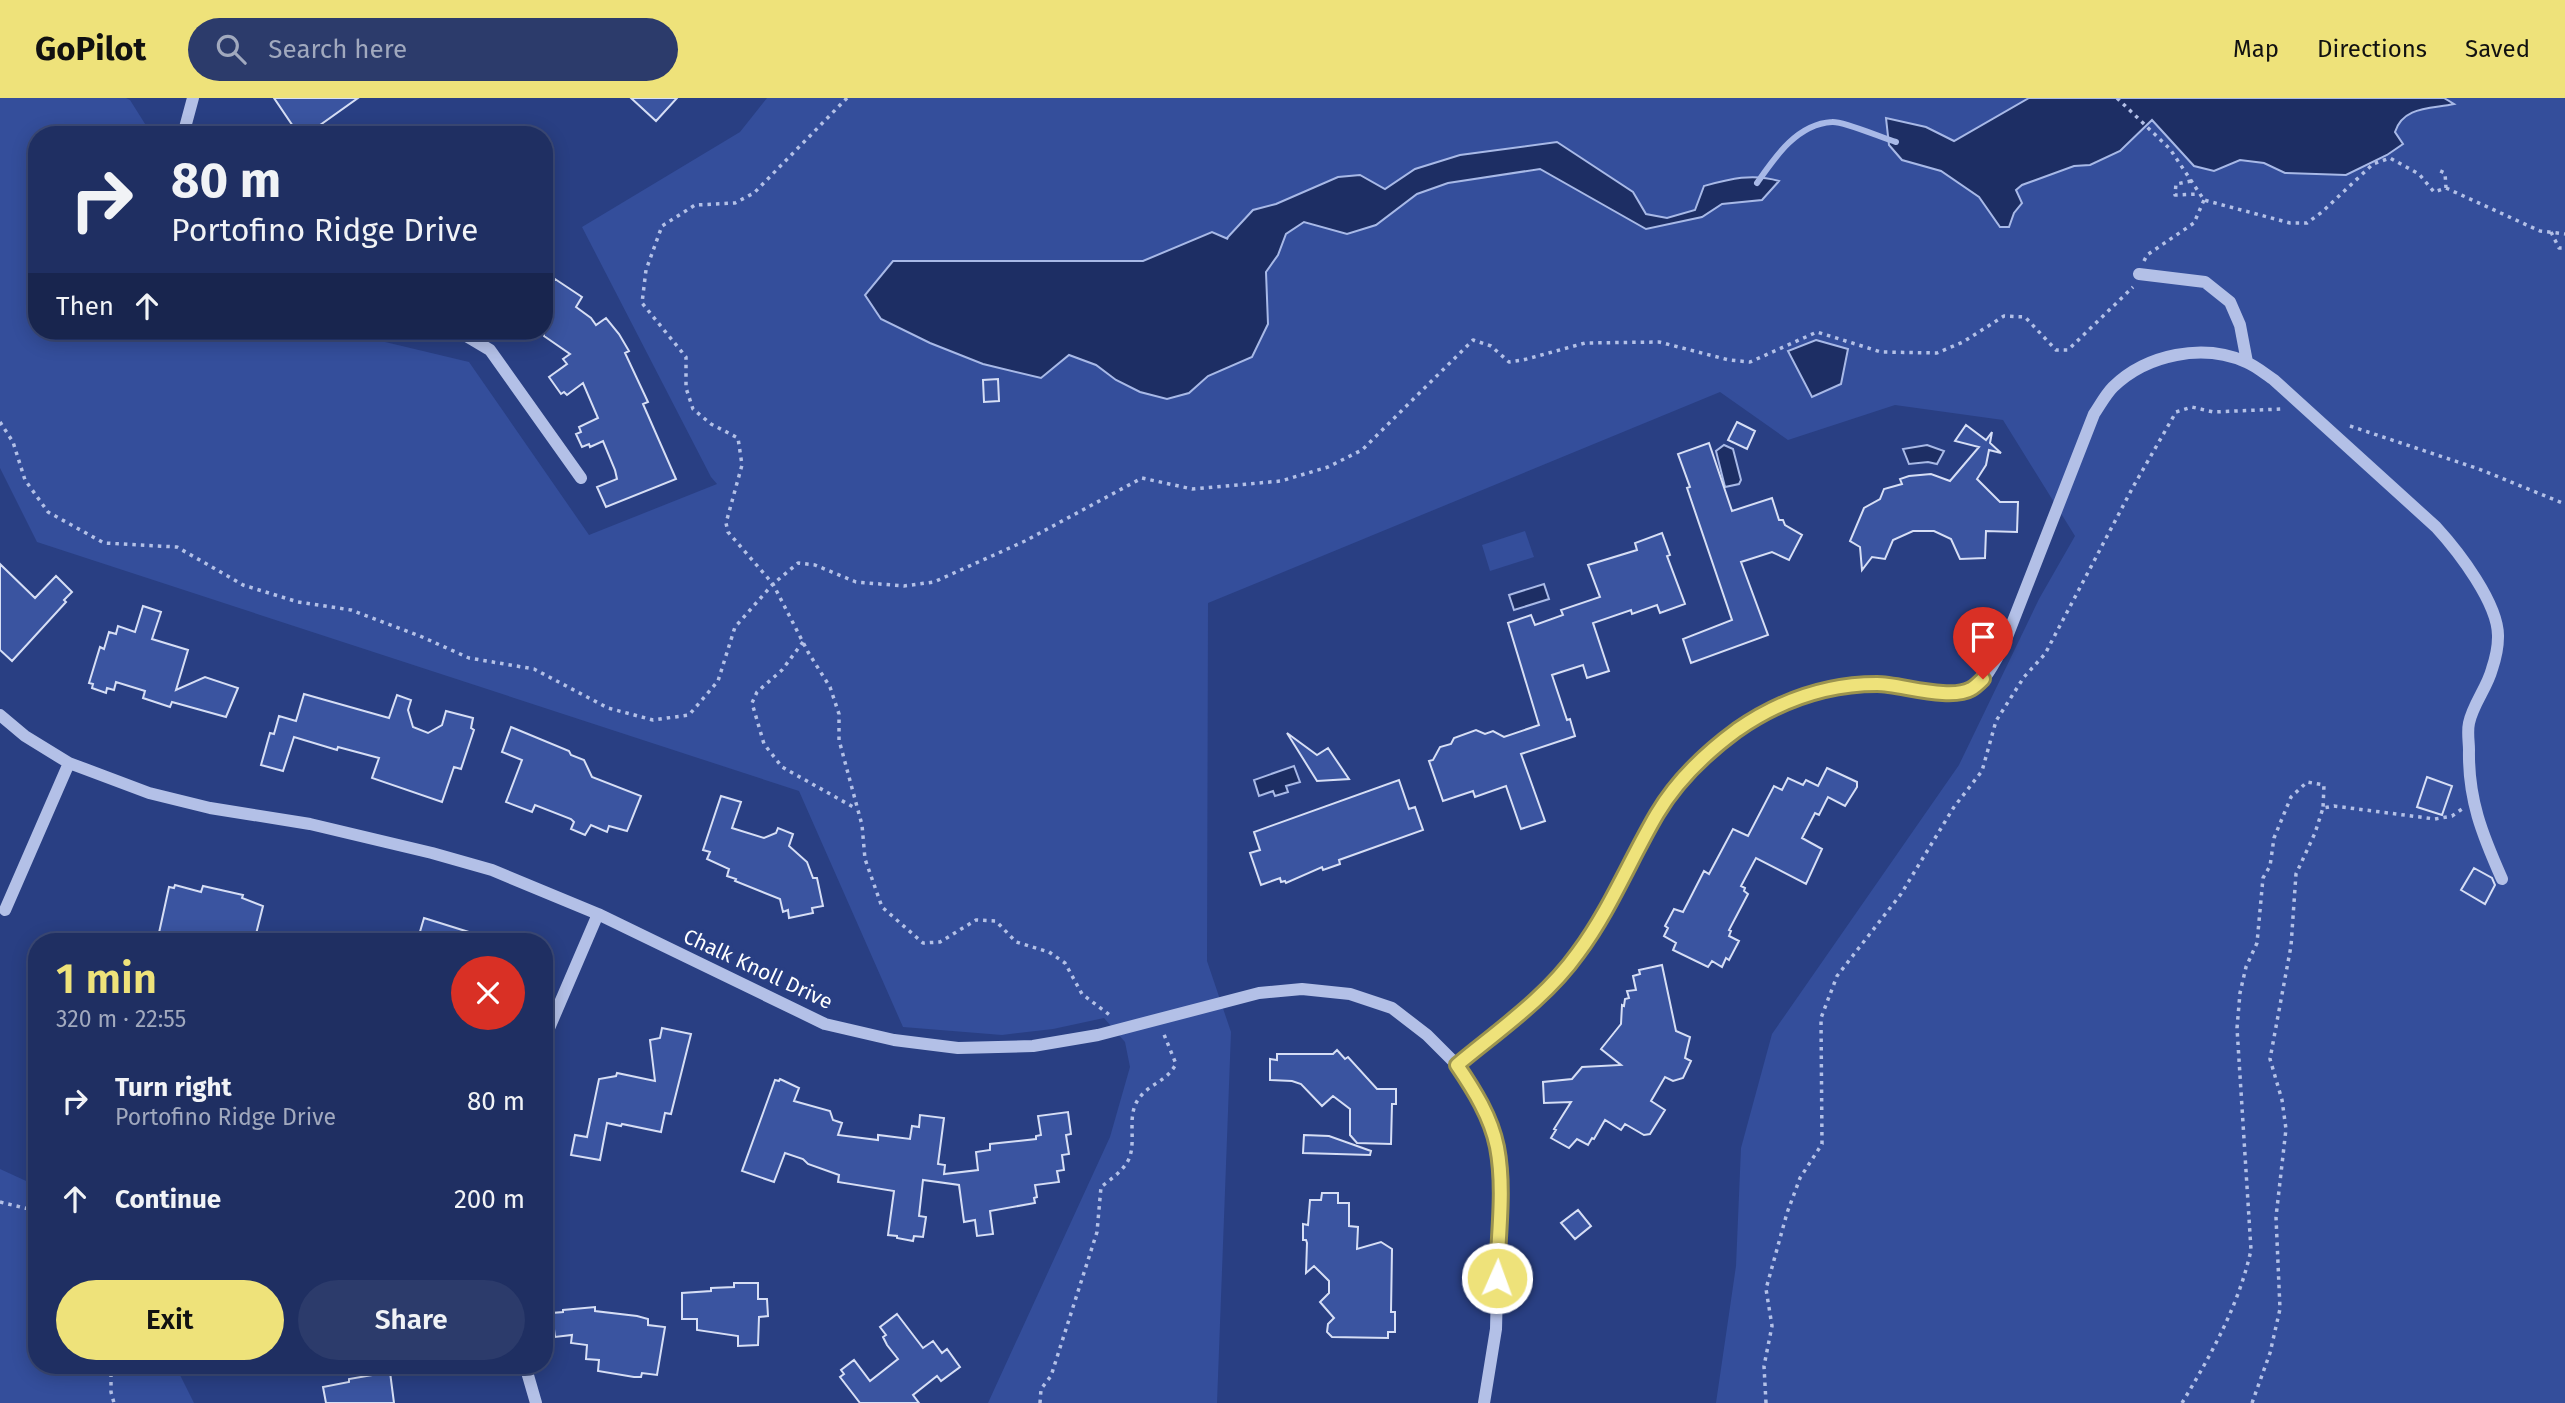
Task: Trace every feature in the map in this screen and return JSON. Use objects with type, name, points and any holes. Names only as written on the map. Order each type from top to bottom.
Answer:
[{"type":"street","points":[[185,126],[193,98]]},
{"type":"street","points":[[2139,274],[2205,282],[2230,302],[2240,325],[2247,362]]},
{"type":"street","points":[[473,340],[490,350],[581,478]]},
{"type":"street","points":[[1457,1065],[1540,995],[1577,956],[1601,920],[1658,813],[1703,758],[1727,737],[1751,720],[1816,690],[1878,684],[1935,693],[1969,691],[1983,679],[2003,647],[2094,414],[2111,388],[2133,371],[2195,352],[2247,362],[2274,380],[2436,527],[2459,552],[2494,614],[2498,636],[2492,670],[2469,723],[2469,763],[2472,802],[2481,834],[2502,878]]},
{"type":"street","name":"Chalk Knoll Drive","points":[[0,715],[25,736],[69,763],[149,793],[210,808],[310,824],[492,870],[598,914],[825,1024],[894,1040],[958,1048],[1033,1046],[1098,1035],[1259,993],[1302,989],[1350,994],[1392,1008],[1427,1035],[1457,1065],[1477,1095],[1496,1146],[1500,1176],[1496,1329],[1484,1403]]},
{"type":"street","points":[[5,910],[69,763]]},
{"type":"street","points":[[553,1019],[598,914]]},
{"type":"street","points":[[528,1374],[536,1403]]},
{"type":"path","points":[[847,98],[754,193],[735,203],[695,205],[662,226],[646,270],[642,303],[685,357],[685,388],[693,410],[711,424],[738,438],[742,465],[726,523],[728,532],[772,584],[830,687],[839,715],[839,740],[862,825],[865,859],[882,906],[923,943],[940,942],[976,920],[996,921],[1016,942],[1049,952],[1065,963],[1082,994],[1113,1017]]},
{"type":"path","points":[[2117,98],[2170,149],[2204,200],[2290,223],[2307,223],[2373,164],[2390,158],[2418,174],[2434,192],[2446,188],[2540,231],[2565,234]]},
{"type":"path","points":[[2436,169],[2445,173],[2446,188]]},
{"type":"path","points":[[2190,181],[2176,184],[2175,195],[2199,194]]},
{"type":"path","points":[[0,422],[13,442],[25,480],[48,512],[104,543],[177,547],[243,584],[298,603],[351,610],[420,636],[468,658],[534,669],[608,708],[653,720],[690,715],[718,681],[735,626],[772,584],[798,563],[815,565],[856,582],[904,586],[934,582],[1025,541],[1142,478],[1192,489],[1280,481],[1328,467],[1362,450],[1473,340],[1491,346],[1508,362],[1585,343],[1659,342],[1729,360],[1750,362],[1817,332],[1881,352],[1937,353],[1963,342],[2004,316],[2025,317],[2056,351],[2068,350],[2134,286],[2147,255],[2194,223],[2204,200]]},
{"type":"path","points":[[2551,232],[2559,248],[2565,248]]},
{"type":"path","points":[[1766,1403],[1764,1366],[1772,1325],[1766,1289],[1787,1213],[1800,1178],[1822,1144],[1821,1017],[1837,976],[1901,894],[1954,807],[1982,771],[1996,721],[2024,677],[2045,654],[2133,487],[2176,412],[2192,407],[2213,412],[2290,408]]},
{"type":"path","points":[[2343,419],[2352,428],[2479,469],[2565,505]]},
{"type":"path","points":[[803,642],[782,670],[757,692],[752,703],[764,744],[782,767],[856,809]]},
{"type":"path","points":[[2182,1403],[2209,1358],[2233,1308],[2245,1277],[2251,1250],[2237,1028],[2240,993],[2246,967],[2257,943],[2263,878],[2270,866],[2274,838],[2291,797],[2307,782],[2324,785],[2323,808],[2296,874],[2291,946],[2270,1059],[2282,1100],[2286,1129],[2276,1217],[2280,1309],[2270,1353],[2252,1403]]},
{"type":"path","points":[[2323,808],[2334,806],[2435,819],[2452,816],[2472,802]]},
{"type":"path","points":[[1040,1403],[1041,1389],[1051,1376],[1097,1232],[1101,1188],[1120,1171],[1130,1157],[1133,1111],[1140,1096],[1170,1076],[1176,1064],[1162,1030]]},
{"type":"path","points":[[0,1202],[28,1209]]},
{"type":"path","points":[[111,1374],[114,1403]]},
{"type":"shaded area","points":[[0,98],[126,98],[146,126],[28,126],[28,340],[377,340],[469,362],[589,535],[717,484],[582,227],[740,132],[767,98],[2565,98],[2565,1403],[1716,1403],[1736,1266],[1741,1148],[1772,1034],[1959,765],[2039,599],[2075,536],[2003,420],[1895,405],[1788,440],[1720,392],[1208,603],[1207,961],[1231,1032],[1217,1403],[988,1403],[1110,1137],[1130,1067],[1125,1042],[1104,1018],[1053,1029],[1002,1035],[903,1027],[799,791],[37,542],[0,468]]},
{"type":"shaded area","points":[[2029,98],[2444,98],[2454,104],[2419,110],[2404,117],[2395,132],[2403,144],[2346,175],[2285,173],[2264,163],[2240,160],[2214,171],[2194,166],[2152,120],[2120,151],[2090,165],[2074,166],[2022,185],[2016,190],[2022,203],[2014,213],[2009,227],[2000,227],[1979,197],[1941,171],[1902,160],[1889,145],[1886,118],[1926,127],[1954,141]]},
{"type":"shaded area","points":[[1557,142],[1633,192],[1646,214],[1667,218],[1695,210],[1704,186],[1750,177],[1779,181],[1762,200],[1722,204],[1702,217],[1646,229],[1540,169],[1448,183],[1417,194],[1376,225],[1347,234],[1304,222],[1286,234],[1278,255],[1266,272],[1268,324],[1252,357],[1208,376],[1189,393],[1167,399],[1140,392],[1116,380],[1096,365],[1069,355],[1041,378],[983,364],[930,343],[881,319],[865,295],[893,261],[1143,261],[1212,232],[1228,239],[1253,210],[1276,204],[1338,177],[1360,175],[1385,189],[1415,169],[1460,155]]},
{"type":"shaded area","points":[[1816,340],[1848,349],[1841,384],[1812,397],[1788,351]]},
{"type":"shaded area","points":[[1724,445],[1733,449],[1741,480],[1739,484],[1725,487],[1716,451]]},
{"type":"shaded area","points":[[1927,445],[1944,451],[1937,464],[1909,464],[1903,449]]},
{"type":"shaded area","points":[[1525,531],[1534,557],[1490,571],[1482,545]]},
{"type":"shaded area","points":[[1544,584],[1549,599],[1514,610],[1509,595]]},
{"type":"shaded area","points":[[1294,766],[1300,782],[1286,786],[1288,792],[1275,796],[1273,791],[1259,796],[1254,780]]},
{"type":"shaded area","points":[[0,1169],[28,1182],[28,1374],[180,1374],[194,1403],[0,1403]]},
{"type":"building","points":[[274,98],[358,98],[319,126],[293,126]]},
{"type":"building","points":[[631,98],[677,98],[656,121]]},
{"type":"building","points":[[555,279],[582,297],[576,307],[596,325],[606,318],[619,334],[629,351],[625,353],[648,402],[643,404],[676,479],[606,507],[597,487],[617,479],[615,470],[603,441],[590,447],[589,444],[582,447],[576,434],[581,432],[579,427],[598,418],[583,383],[567,395],[564,392],[561,394],[549,377],[567,364],[563,359],[570,354],[550,340],[553,340]]},
{"type":"building","points":[[998,379],[999,401],[984,402],[983,380]]},
{"type":"building","points":[[1737,422],[1755,431],[1747,449],[1728,440]]},
{"type":"building","points":[[1966,425],[1986,440],[1992,432],[1990,443],[2001,453],[1989,450],[1986,465],[1977,479],[2000,502],[2018,502],[2017,532],[1986,531],[1985,558],[1960,559],[1951,539],[1934,531],[1913,531],[1893,540],[1885,559],[1872,557],[1862,570],[1860,547],[1850,541],[1864,508],[1880,499],[1884,489],[1902,484],[1900,479],[1909,476],[1931,474],[1950,481],[1979,447],[1955,441]]},
{"type":"building","points":[[1709,443],[1732,511],[1772,498],[1779,520],[1783,520],[1785,525],[1802,535],[1789,560],[1772,552],[1741,562],[1768,635],[1691,663],[1683,639],[1732,620],[1678,454]]},
{"type":"building","points":[[1662,533],[1670,555],[1667,556],[1685,604],[1660,613],[1657,605],[1632,614],[1631,610],[1593,623],[1609,671],[1587,678],[1583,665],[1552,675],[1575,736],[1521,754],[1545,821],[1521,829],[1506,786],[1475,797],[1473,791],[1443,801],[1429,761],[1433,760],[1440,747],[1451,744],[1454,738],[1476,730],[1485,734],[1493,731],[1504,737],[1539,725],[1508,623],[1531,615],[1535,625],[1563,615],[1561,610],[1600,597],[1588,565],[1637,550],[1635,543]]},
{"type":"building","points":[[0,564],[35,598],[56,576],[72,592],[12,661],[0,650]]},
{"type":"building","points":[[143,606],[161,612],[152,639],[188,650],[176,690],[205,677],[238,688],[226,717],[172,702],[170,707],[143,698],[145,691],[116,682],[114,690],[107,688],[106,693],[92,688],[93,684],[89,683],[100,647],[104,649],[109,632],[116,634],[118,626],[135,632]]},
{"type":"building","points":[[304,694],[389,718],[397,695],[411,700],[408,710],[413,727],[428,733],[442,725],[446,711],[473,718],[471,728],[474,730],[461,769],[454,767],[442,802],[372,778],[379,758],[338,747],[337,750],[294,737],[283,771],[261,765],[270,733],[274,734],[279,716],[296,721]]},
{"type":"building","points":[[511,727],[584,760],[592,777],[641,796],[627,831],[609,826],[607,832],[591,825],[585,835],[571,829],[574,822],[571,819],[535,805],[532,812],[506,802],[522,760],[502,752]]},
{"type":"building","points":[[1287,733],[1317,755],[1328,748],[1349,779],[1317,781]]},
{"type":"building","points":[[1827,768],[1857,782],[1857,787],[1845,806],[1828,797],[1819,815],[1815,813],[1802,838],[1822,849],[1806,884],[1756,858],[1741,886],[1748,894],[1729,930],[1729,936],[1739,941],[1729,960],[1726,958],[1722,967],[1712,961],[1708,967],[1673,950],[1676,943],[1664,936],[1668,928],[1665,926],[1674,909],[1683,912],[1704,871],[1709,874],[1733,829],[1748,836],[1774,786],[1782,790],[1788,778],[1803,785],[1806,780],[1818,786]]},
{"type":"building","points":[[2427,777],[2452,786],[2442,815],[2417,807]]},
{"type":"building","points":[[1399,780],[1409,809],[1415,807],[1423,830],[1339,860],[1340,864],[1323,870],[1322,867],[1286,883],[1281,882],[1280,878],[1261,885],[1250,853],[1260,850],[1254,832]]},
{"type":"building","points":[[721,796],[741,802],[732,828],[764,838],[776,833],[778,828],[793,834],[789,846],[807,862],[813,878],[817,878],[823,906],[812,908],[813,913],[789,918],[788,910],[783,912],[780,899],[735,881],[736,879],[727,876],[729,869],[707,859],[710,852],[703,850]]},
{"type":"building","points":[[2474,868],[2492,878],[2495,885],[2485,904],[2461,890]]},
{"type":"building","points":[[175,885],[201,892],[203,886],[243,895],[242,898],[263,906],[256,933],[159,933],[169,887],[174,888]]},
{"type":"building","points":[[424,918],[472,933],[420,933]]},
{"type":"building","points":[[1662,965],[1676,1031],[1690,1037],[1685,1058],[1691,1061],[1683,1078],[1673,1081],[1665,1077],[1651,1101],[1665,1110],[1650,1134],[1644,1135],[1625,1124],[1621,1130],[1605,1120],[1588,1145],[1577,1139],[1569,1148],[1551,1138],[1571,1102],[1544,1103],[1543,1082],[1572,1079],[1582,1067],[1621,1065],[1601,1049],[1621,1024],[1622,1005],[1624,1006],[1625,999],[1629,998],[1627,991],[1636,990],[1633,976],[1640,974],[1639,970]]},
{"type":"building","points":[[662,1028],[691,1034],[671,1114],[665,1113],[661,1132],[607,1123],[600,1160],[571,1155],[575,1135],[587,1137],[599,1079],[616,1076],[617,1073],[655,1081],[650,1040],[660,1038]]},
{"type":"building","points":[[1337,1050],[1345,1059],[1348,1057],[1377,1089],[1396,1089],[1396,1104],[1392,1104],[1391,1144],[1357,1143],[1350,1135],[1350,1109],[1333,1096],[1322,1106],[1301,1084],[1270,1080],[1270,1059],[1277,1060],[1277,1054],[1333,1054]]},
{"type":"building","points":[[780,1079],[799,1088],[794,1101],[830,1111],[833,1120],[842,1123],[838,1135],[878,1140],[878,1135],[910,1139],[912,1126],[919,1127],[920,1115],[944,1118],[938,1164],[945,1165],[944,1174],[978,1170],[976,1152],[990,1150],[990,1144],[1036,1139],[1036,1136],[1041,1135],[1038,1116],[1068,1112],[1071,1134],[1066,1135],[1069,1154],[1062,1155],[1064,1170],[1057,1171],[1059,1182],[1035,1185],[1035,1203],[990,1211],[993,1234],[977,1236],[975,1220],[964,1222],[959,1185],[923,1180],[919,1216],[926,1217],[923,1237],[914,1236],[913,1241],[897,1238],[888,1235],[894,1191],[838,1182],[839,1175],[785,1153],[774,1182],[742,1171],[775,1080]]},
{"type":"building","points":[[1304,1135],[1329,1136],[1371,1151],[1370,1155],[1303,1153]]},
{"type":"building","points":[[1322,1193],[1338,1193],[1338,1203],[1349,1203],[1349,1226],[1358,1227],[1357,1249],[1381,1242],[1392,1249],[1391,1312],[1395,1312],[1395,1332],[1388,1332],[1388,1338],[1332,1337],[1327,1332],[1328,1324],[1334,1318],[1320,1302],[1329,1293],[1329,1281],[1314,1266],[1306,1273],[1307,1243],[1303,1240],[1303,1224],[1308,1225],[1310,1200],[1321,1200]]},
{"type":"building","points":[[1578,1210],[1591,1226],[1575,1239],[1561,1223]]},
{"type":"building","points":[[734,1283],[758,1283],[758,1299],[767,1299],[768,1316],[759,1317],[758,1345],[738,1346],[738,1336],[697,1330],[697,1319],[682,1319],[682,1293],[734,1287]]},
{"type":"building","points":[[595,1307],[595,1311],[637,1316],[648,1319],[648,1325],[665,1327],[657,1375],[642,1373],[641,1377],[634,1377],[598,1371],[599,1360],[586,1359],[587,1345],[571,1343],[572,1335],[555,1337],[553,1313]]},
{"type":"building","points":[[897,1314],[923,1348],[933,1341],[942,1353],[947,1349],[960,1367],[941,1381],[937,1376],[913,1395],[919,1403],[860,1403],[840,1377],[844,1374],[841,1370],[854,1360],[870,1381],[898,1359],[887,1345],[883,1337],[886,1335],[880,1327]]},
{"type":"building","points":[[390,1374],[394,1403],[326,1403],[323,1387],[349,1382],[349,1379]]},
{"type":"waterway","points":[[1757,183],[1788,144],[1798,135],[1819,124],[1845,124],[1896,142]]},
{"type":"route","points":[[1497,1278],[1500,1176],[1496,1146],[1477,1095],[1457,1065],[1524,1010],[1577,956],[1601,920],[1644,838],[1672,793],[1727,737],[1751,720],[1816,690],[1878,684],[1935,693],[1969,691],[1983,679]]}]
